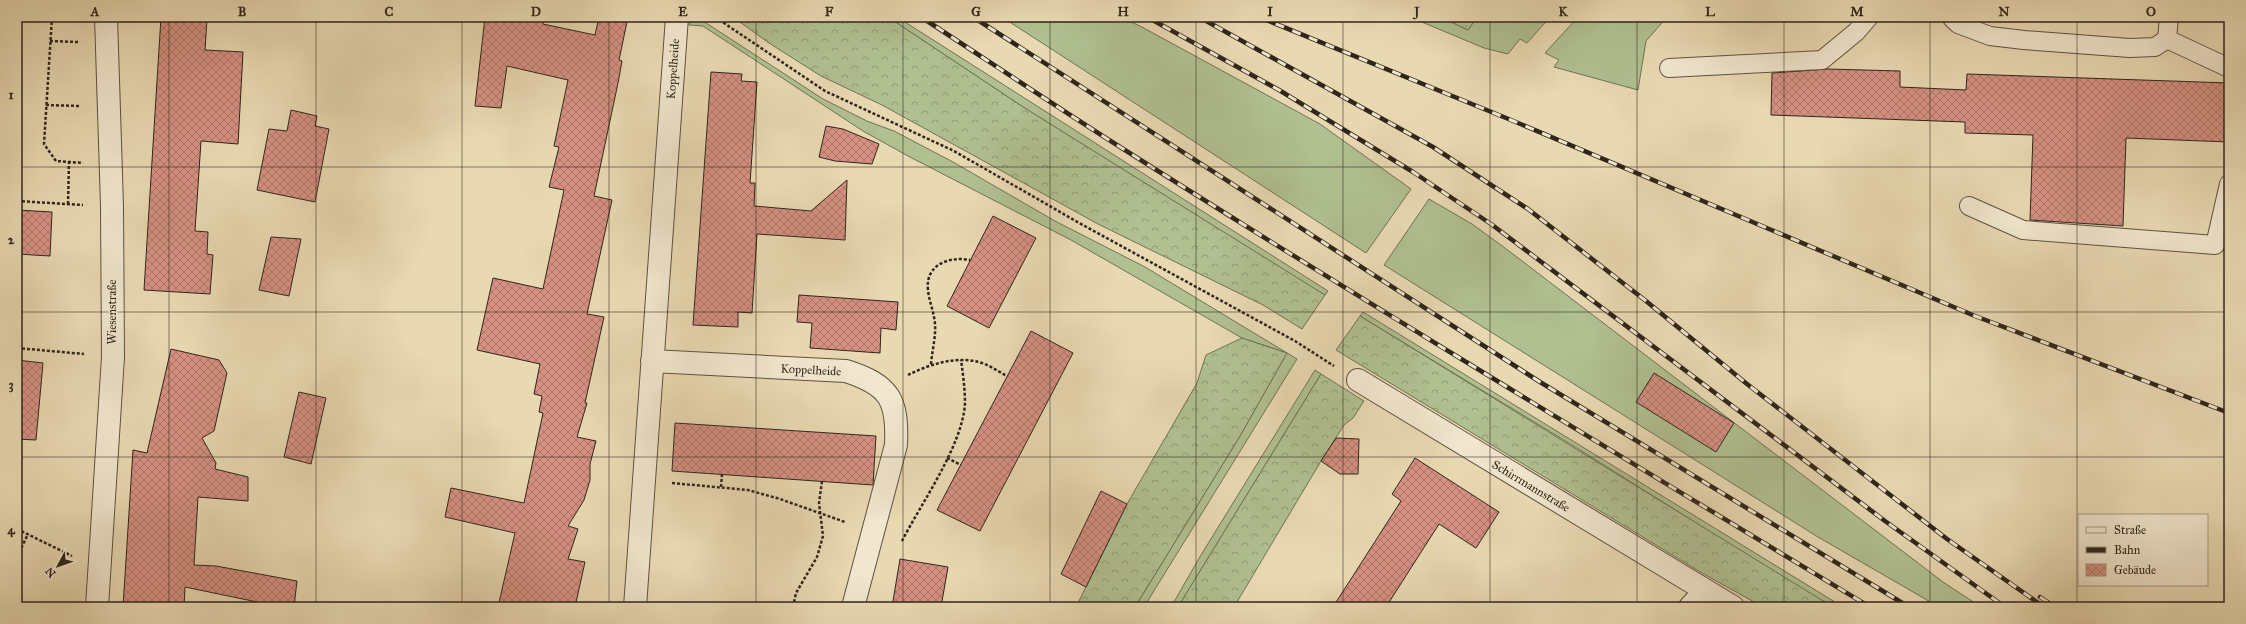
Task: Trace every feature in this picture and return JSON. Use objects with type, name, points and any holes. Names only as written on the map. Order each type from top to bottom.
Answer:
[{"type":"street","name":"Wiesenstraße","points":[[97,607],[113,357],[112,206],[106,17]]},
{"type":"street","name":"Koppelheide","points":[[635,607],[677,17]]},
{"type":"street","name":"Koppelheide","points":[[652,361],[846,371],[866,378],[884,389]]},
{"type":"street","name":"Schirrmannstraße","points":[[1358,380],[1733,607]]},
{"type":"street","points":[[853,607],[896,445],[897,425],[893,404],[884,389]]},
{"type":"street","points":[[1690,607],[1705,591]]},
{"type":"lane","points":[[1669,68],[1822,60],[1856,32],[1869,17]]},
{"type":"lane","points":[[1951,17],[1958,24],[1990,36],[2017,39],[2130,48],[2155,47],[2167,39]]},
{"type":"lane","points":[[2167,39],[2169,17]]},
{"type":"lane","points":[[2167,39],[2229,68]]},
{"type":"lane","points":[[1969,206],[2023,230],[2215,245],[2229,184]]},
{"type":"path","points":[[52,17],[44,144],[56,161],[110,165]]},
{"type":"path","points":[[715,17],[825,90],[954,152],[1080,224],[1295,341],[1329,362]]},
{"type":"path","points":[[50,41],[74,42]]},
{"type":"path","points":[[46,104],[77,106]]},
{"type":"path","points":[[68,204],[69,162]]},
{"type":"path","points":[[17,201],[112,206]]},
{"type":"path","points":[[932,364],[935,326],[928,289],[930,275],[946,259],[958,257],[970,260]]},
{"type":"path","points":[[17,348],[113,357]]},
{"type":"path","points":[[908,530],[947,458],[960,429],[964,404],[961,360]]},
{"type":"path","points":[[884,389],[908,374],[932,364],[961,360],[982,363],[1007,376]]},
{"type":"path","points":[[947,458],[960,465]]},
{"type":"path","points":[[721,487],[722,474]]},
{"type":"path","points":[[644,481],[748,490],[820,513],[835,520],[873,528]]},
{"type":"path","points":[[793,607],[796,594],[817,557],[823,536],[820,513],[822,481]]},
{"type":"path","points":[[17,529],[100,569]]},
{"type":"path","points":[[17,557],[28,534]]},
{"type":"green space","points":[[733,17],[888,17],[1023,107],[1325,295],[1302,329],[1263,305],[1098,224],[882,105],[821,76],[769,43]]},
{"type":"green space","points":[[888,17],[897,17],[1328,291],[1325,295],[1287,272],[1023,107]]},
{"type":"green space","points":[[1002,17],[1120,17],[1140,26],[1320,124],[1411,189],[1366,253]]},
{"type":"green space","points":[[1410,17],[1441,17],[1468,30],[1477,17],[1550,17],[1527,43],[1520,39],[1508,54],[1484,48]]},
{"type":"green space","points":[[1441,17],[1477,17],[1468,30]]},
{"type":"green space","points":[[1578,17],[1667,17],[1646,41],[1638,90],[1554,67],[1559,60],[1545,53]]},
{"type":"green space","points":[[696,20],[703,21],[823,99],[867,121],[894,131],[953,162],[1055,221],[1145,267],[1297,359],[1144,607],[1135,607],[1240,436],[1287,353],[1242,338],[1071,240],[908,156],[863,131],[703,26],[689,25],[689,23]]},
{"type":"green space","points":[[1429,199],[1472,224],[1505,248],[1943,582],[1981,607],[1939,607],[1818,537],[1384,265]]},
{"type":"green space","points":[[1363,312],[1843,607],[1833,607],[1787,580],[1572,445],[1360,316]]},
{"type":"green space","points":[[1360,316],[1833,607],[1763,607],[1702,573],[1336,350]]},
{"type":"green space","points":[[1242,338],[1287,353],[1240,436],[1135,607],[1076,607],[1127,504],[1197,383],[1206,355]]},
{"type":"green space","points":[[1315,370],[1321,374],[1178,607],[1171,607],[1201,555]]},
{"type":"green space","points":[[1321,374],[1364,401],[1353,418],[1344,425],[1321,461],[1234,607],[1178,607]]},
{"type":"building","points":[[161,17],[207,19],[205,50],[243,52],[238,144],[201,141],[195,231],[208,232],[207,254],[213,255],[210,294],[144,290]]},
{"type":"building","points":[[485,17],[544,17],[543,24],[595,35],[599,17],[628,17],[619,60],[622,61],[618,83],[594,196],[612,200],[587,314],[604,317],[585,403],[587,403],[577,437],[596,441],[590,464],[590,480],[584,500],[568,526],[578,529],[568,559],[585,562],[575,607],[498,607],[515,533],[445,517],[451,488],[524,503],[543,413],[539,412],[542,396],[534,394],[540,364],[477,350],[493,278],[543,289],[564,190],[549,187],[559,147],[554,146],[568,80],[507,66],[501,108],[475,106]]},
{"type":"building","points":[[1828,69],[1900,71],[1900,87],[1966,90],[1967,74],[2229,83],[2229,142],[2126,138],[2123,226],[2030,220],[2033,135],[1965,133],[1965,122],[1771,115],[1772,73]]},
{"type":"building","points":[[711,72],[742,74],[741,81],[757,82],[750,183],[755,183],[754,206],[811,211],[847,180],[845,240],[757,234],[752,313],[738,312],[738,327],[693,325]]},
{"type":"building","points":[[291,110],[317,116],[315,126],[329,129],[315,202],[257,190],[269,129],[287,131]]},
{"type":"building","points":[[826,126],[843,129],[879,144],[872,164],[835,161],[819,157]]},
{"type":"building","points":[[17,210],[52,212],[50,256],[17,254]]},
{"type":"building","points":[[993,216],[1036,238],[989,328],[947,306]]},
{"type":"building","points":[[271,237],[301,239],[289,296],[259,290]]},
{"type":"building","points":[[799,295],[898,302],[896,330],[881,328],[880,353],[810,348],[812,323],[797,322]]},
{"type":"building","points":[[1031,331],[1073,353],[980,531],[937,510]]},
{"type":"building","points":[[171,349],[219,360],[227,373],[214,431],[202,438],[216,463],[215,469],[248,477],[248,501],[198,497],[194,565],[216,566],[297,581],[294,607],[262,607],[262,603],[185,587],[184,607],[123,607],[133,450],[147,453]]},
{"type":"building","points":[[17,360],[43,363],[36,440],[17,439]]},
{"type":"building","points":[[1654,373],[1734,423],[1716,452],[1636,402]]},
{"type":"building","points":[[299,392],[326,398],[311,464],[284,457]]},
{"type":"building","points":[[675,423],[876,436],[873,485],[672,471]]},
{"type":"building","points":[[1336,438],[1359,439],[1358,474],[1340,474],[1321,461]]},
{"type":"building","points":[[1415,458],[1499,512],[1476,548],[1439,524],[1386,607],[1333,607],[1401,501],[1392,494]]},
{"type":"building","points":[[1101,491],[1127,504],[1086,587],[1061,574]]},
{"type":"building","points":[[900,559],[948,567],[941,607],[892,607]]},
{"type":"railway","points":[[921,17],[1050,102],[1220,210],[1870,607]]},
{"type":"railway","points":[[973,17],[1540,382],[1909,607]]},
{"type":"railway","points":[[1147,17],[1279,90],[1413,172],[1491,224],[1885,521],[2005,607]]},
{"type":"railway","points":[[1199,17],[1433,147],[1528,209],[1646,301],[1747,384],[1947,539],[2044,607]]},
{"type":"railway","points":[[1259,17],[1511,120],[1975,316],[2229,413]]},
{"type":"railway","points":[[2040,597],[2055,607]]}]
